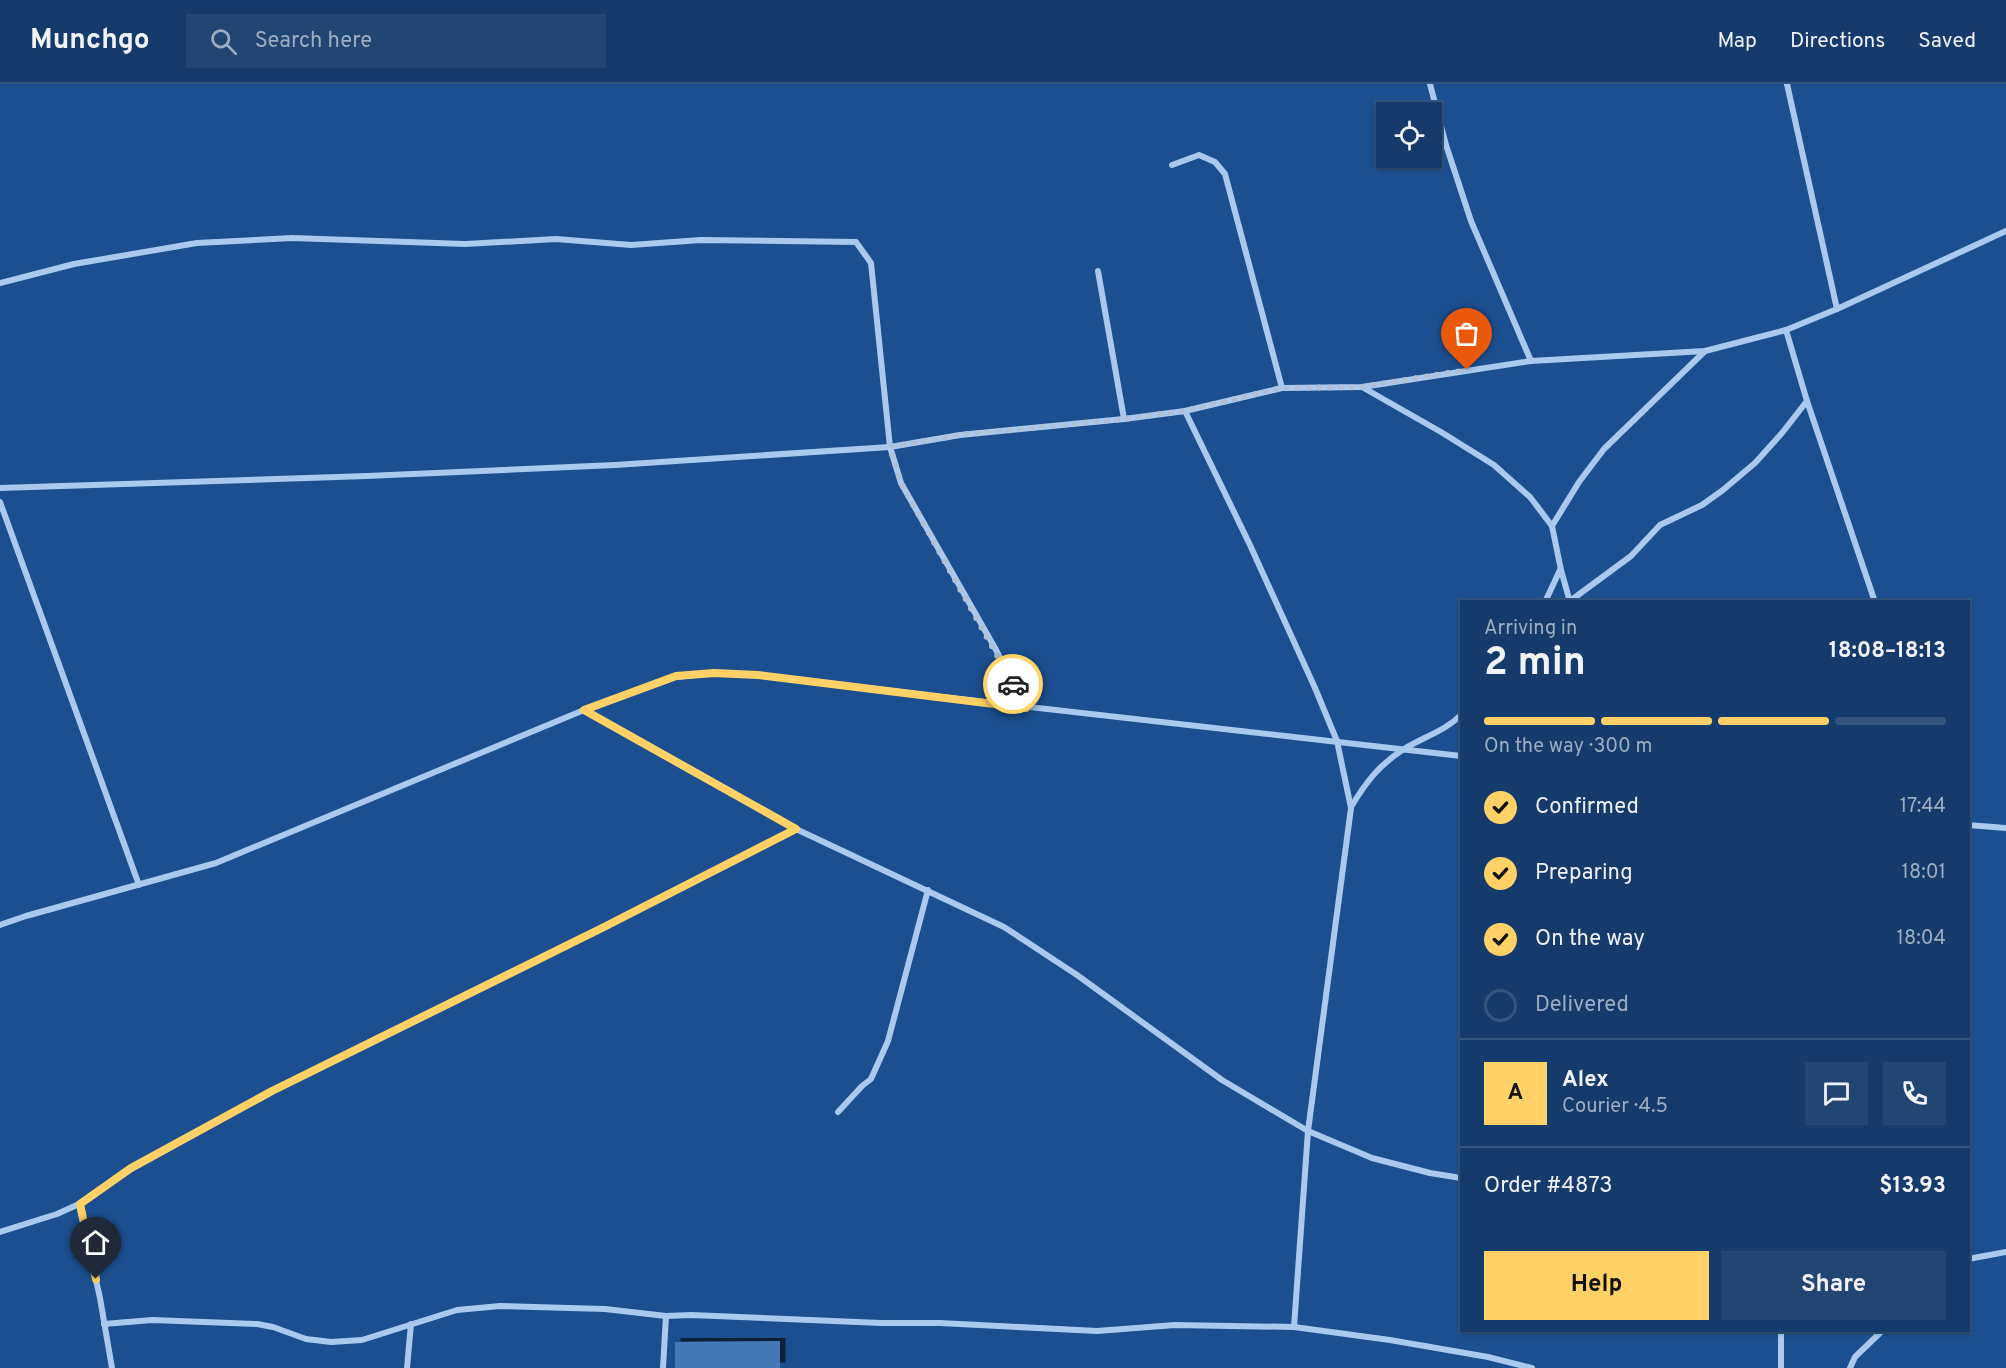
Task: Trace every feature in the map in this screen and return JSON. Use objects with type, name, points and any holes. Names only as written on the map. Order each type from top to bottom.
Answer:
[{"type":"street","points":[[1430,84],[1446,145],[1471,220],[1531,360]]},
{"type":"street","points":[[1787,84],[1837,309]]},
{"type":"street","points":[[1172,165],[1199,155],[1215,162],[1225,174],[1282,388]]},
{"type":"street","points":[[0,488],[367,476],[580,466],[890,447],[960,435],[1185,411],[1282,388],[1362,387],[1531,360],[1705,351],[1786,330],[2006,231]]},
{"type":"street","points":[[0,283],[74,264],[197,243],[292,238],[465,244],[556,239],[632,245],[701,240],[856,242],[871,263],[890,447],[901,483],[995,648],[1026,708]]},
{"type":"street","points":[[1098,271],[1124,419]]},
{"type":"street","points":[[1786,330],[1807,401],[1874,600]]},
{"type":"street","points":[[1552,526],[1579,482],[1604,449],[1705,351]]},
{"type":"street","points":[[1362,387],[1494,465],[1530,497],[1552,526],[1560,570],[1570,600]]},
{"type":"street","points":[[1571,600],[1631,556],[1660,525],[1702,505],[1755,463],[1807,401]]},
{"type":"street","points":[[1185,411],[1260,565],[1336,741],[1351,808],[1308,1131],[1294,1327]]},
{"type":"street","points":[[0,502],[139,885]]},
{"type":"street","points":[[1546,600],[1560,570]]},
{"type":"street","points":[[0,926],[26,916],[216,863],[584,710],[676,676],[714,673],[758,675],[1026,708],[1460,756]]},
{"type":"street","points":[[584,710],[796,829],[1004,927],[1077,975],[1222,1080],[1308,1131],[1372,1158],[1430,1173],[1460,1178]]},
{"type":"street","points":[[1351,808],[1366,783],[1381,766],[1404,749],[1460,717]]},
{"type":"street","points":[[1970,825],[2006,828]]},
{"type":"street","points":[[0,1232],[57,1214],[80,1204],[131,1168],[272,1091],[796,829]]},
{"type":"street","points":[[838,1112],[871,1079],[888,1041],[928,890]]},
{"type":"street","points":[[80,1204],[112,1368]]},
{"type":"street","points":[[1970,1259],[2006,1252]]},
{"type":"street","points":[[104,1324],[152,1320],[257,1324],[273,1327],[306,1339],[331,1342],[362,1340],[457,1310],[500,1306],[605,1310],[666,1316],[940,1323],[1097,1331],[1175,1325],[1294,1327],[1390,1340],[1488,1357],[1532,1368]]},
{"type":"street","points":[[663,1368],[666,1316]]},
{"type":"street","points":[[407,1368],[411,1324]]},
{"type":"street","points":[[1781,1332],[1781,1368]]},
{"type":"street","points":[[1850,1368],[1855,1357],[1881,1332]]},
{"type":"building","points":[[780,1341],[780,1368],[675,1368],[675,1342]]},
{"type":"way so far","points":[[1013,684],[901,483],[890,447],[960,435],[1185,411],[1282,388],[1362,387],[1467,370]]},
{"type":"route","points":[[96,1279],[80,1204],[131,1168],[272,1091],[796,829],[584,710],[676,676],[714,673],[758,675],[1026,708],[1013,684]]}]
